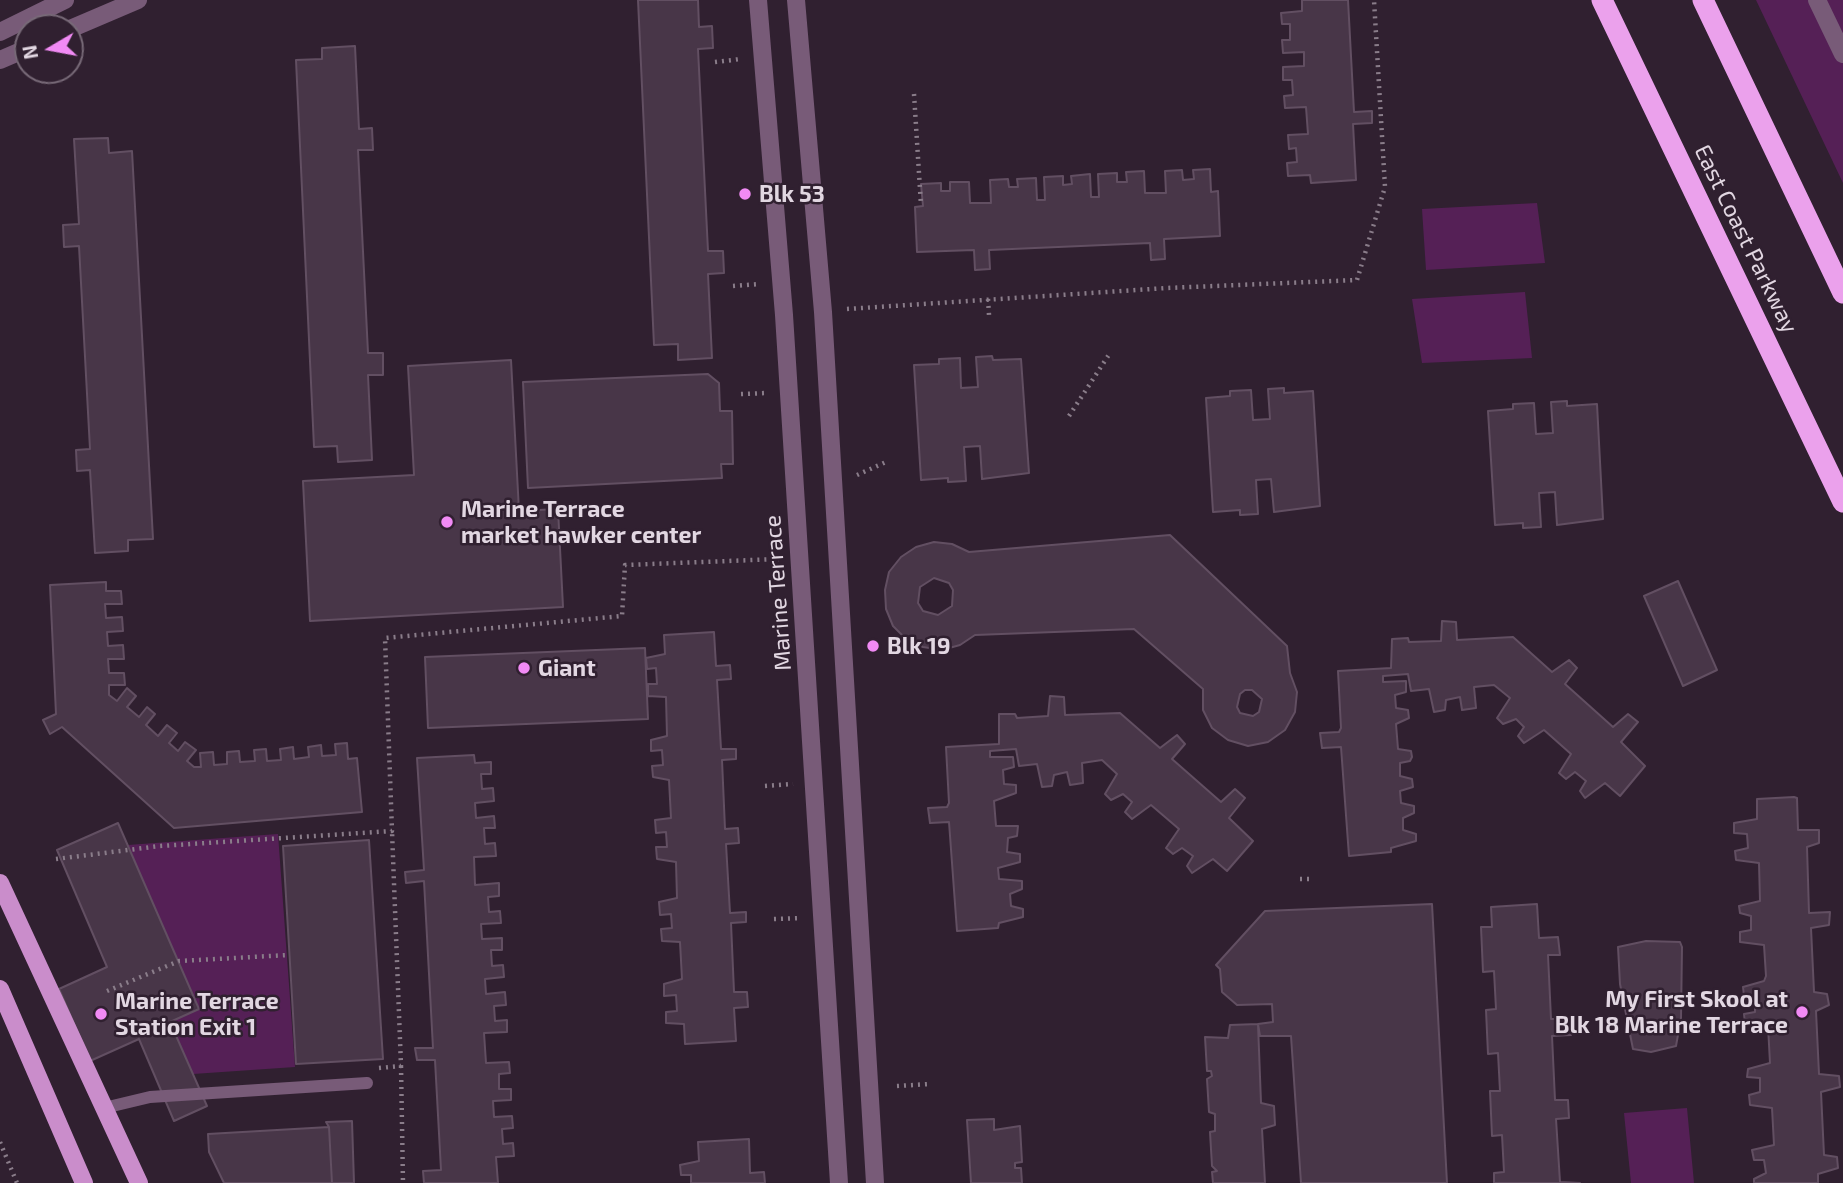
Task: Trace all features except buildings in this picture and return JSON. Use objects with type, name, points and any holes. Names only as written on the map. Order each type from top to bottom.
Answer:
[{"type":"highway","name":"East Coast Parkway","points":[[1602,0],[1843,502]]},
{"type":"highway","points":[[1703,0],[1843,293]]},
{"type":"main road","points":[[0,883],[139,1183]]},
{"type":"main road","points":[[0,989],[84,1183]]},
{"type":"street","points":[[0,32],[65,0]]},
{"type":"street","points":[[84,23],[138,0]]},
{"type":"street","name":"Marine Terrace","points":[[758,0],[784,315],[839,1183]]},
{"type":"street","points":[[796,0],[824,340],[875,1183]]},
{"type":"street","points":[[1817,0],[1843,54]]},
{"type":"lane","points":[[104,1108],[150,1097],[367,1083]]},
{"type":"path","points":[[847,309],[1357,280],[1385,187],[1374,0]]},
{"type":"path","points":[[715,62],[746,58]]},
{"type":"path","points":[[914,94],[921,205]]},
{"type":"path","points":[[733,286],[763,284]]},
{"type":"path","points":[[988,299],[989,316]]},
{"type":"path","points":[[1069,416],[1110,353]]},
{"type":"path","points":[[741,394],[771,393]]},
{"type":"path","points":[[857,475],[886,462]]},
{"type":"path","points":[[402,1183],[401,1066],[385,638],[622,616],[625,565],[783,558]]},
{"type":"path","points":[[765,786],[797,784]]},
{"type":"path","points":[[56,859],[160,846],[392,831]]},
{"type":"path","points":[[1300,879],[1312,879]]},
{"type":"path","points":[[107,991],[179,961],[289,954]]},
{"type":"path","points":[[375,1068],[401,1066]]},
{"type":"path","points":[[897,1086],[930,1084]]},
{"type":"path","points":[[0,1142],[18,1183]]},
{"type":"shaded area","points":[[1756,0],[1843,0],[1843,183]]},
{"type":"shaded area","points":[[1537,203],[1545,263],[1426,270],[1422,209]]},
{"type":"shaded area","points":[[1525,292],[1532,358],[1422,363],[1412,299]]},
{"type":"shaded area","points":[[278,834],[295,1067],[193,1074],[170,1021],[128,845]]},
{"type":"shaded area","points":[[1687,1108],[1694,1183],[1631,1183],[1624,1113]]},
{"type":"place","name":"Blk 53","points":[[745,194]]},
{"type":"place","name":"Marine Terrace market hawker center","points":[[447,522]]},
{"type":"place","name":"Blk 19","points":[[873,646]]},
{"type":"place","name":"Giant","points":[[524,668]]},
{"type":"place","name":"My First Skool at Blk 18 Marine Terrace","points":[[1802,1012]]},
{"type":"place","name":"Marine Terrace Station Exit 1","points":[[101,1014]]}]
